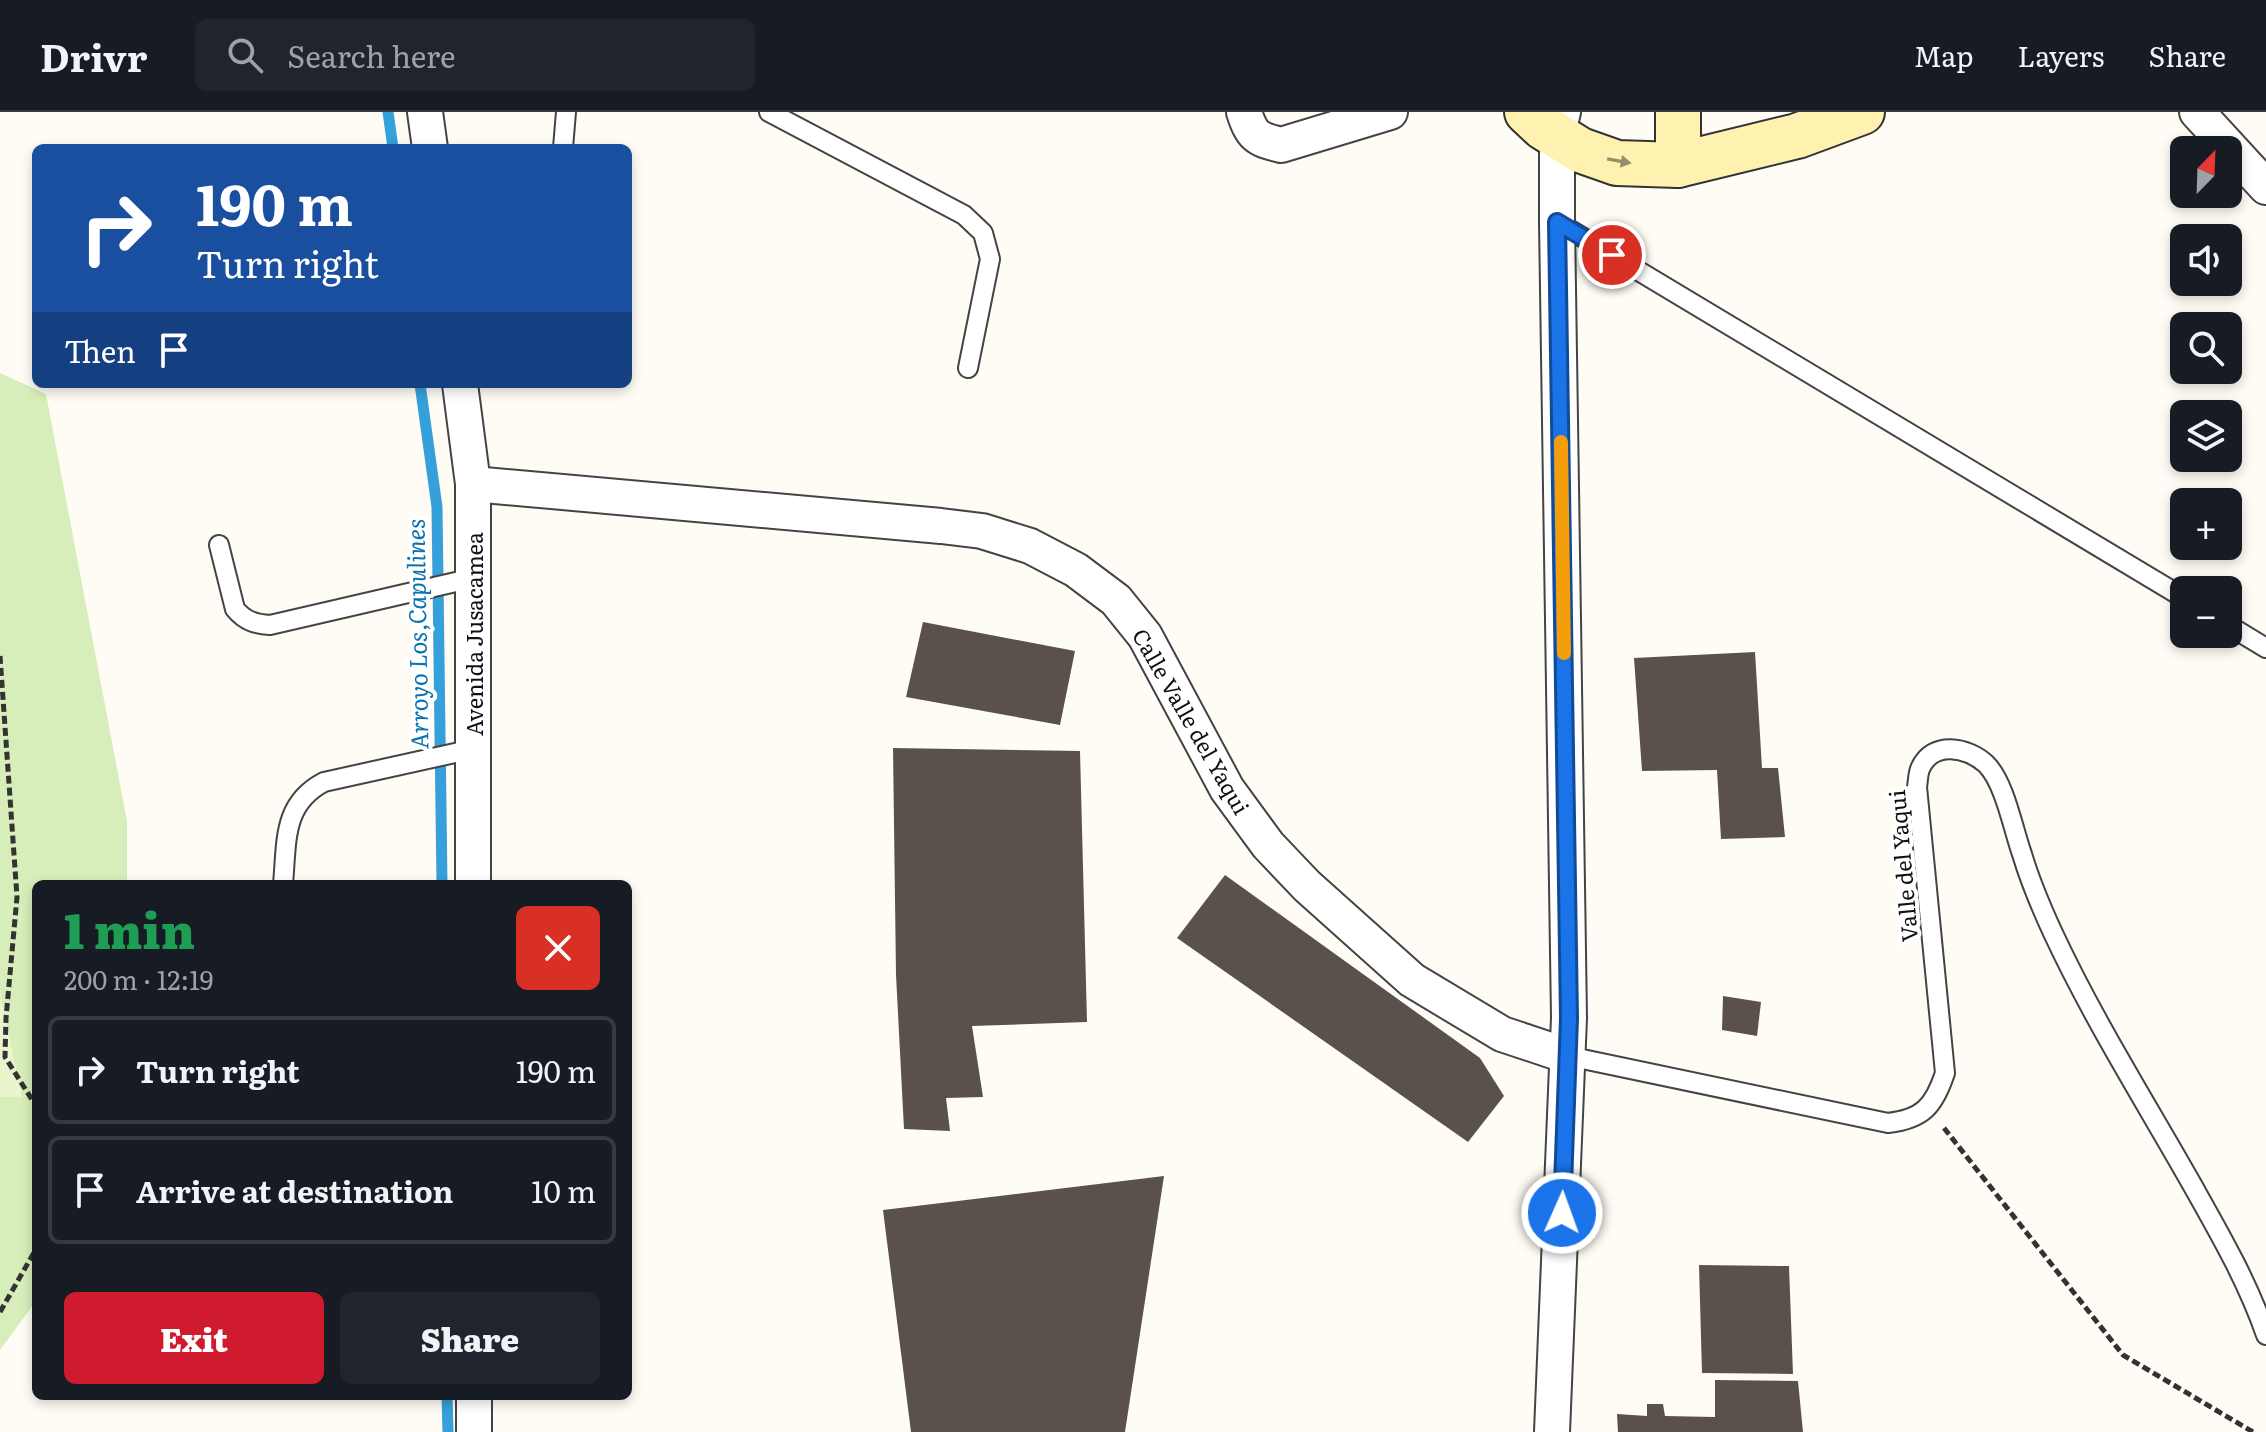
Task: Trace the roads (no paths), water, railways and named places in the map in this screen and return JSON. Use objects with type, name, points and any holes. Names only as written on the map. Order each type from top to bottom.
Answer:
[{"type":"main road","points":[[1678,112],[1678,165]]},
{"type":"main road","points":[[1549,120],[1580,150],[1617,163],[1678,165],[1797,136],[1862,112]]},
{"type":"street","points":[[425,112],[429,144]]},
{"type":"street","points":[[1244,112],[1250,131],[1264,141],[1281,145],[1390,112]]},
{"type":"street","points":[[2197,112],[2266,187]]},
{"type":"street","points":[[1549,120],[1557,222],[1568,1056],[1552,1432]]},
{"type":"street","name":"Avenida Jusacamea","points":[[461,388],[473,484],[473,880]]},
{"type":"street","name":"Calle Valle del Yaqui","points":[[473,484],[982,531],[1030,546],[1076,570],[1116,600],[1145,636],[1227,789],[1268,845],[1307,886],[1412,980],[1502,1034],[1568,1056]]},
{"type":"street","points":[[474,1400],[474,1432]]},
{"type":"lane","points":[[563,144],[566,112]]},
{"type":"lane","points":[[769,112],[964,215],[977,225],[987,243],[990,259],[968,368]]},
{"type":"lane","points":[[1557,222],[2170,590]]},
{"type":"lane","points":[[219,545],[235,609],[241,617],[259,624],[270,625],[473,578]]},
{"type":"lane","points":[[2242,633],[2266,648]]},
{"type":"lane","points":[[283,880],[288,829],[293,811],[312,788],[324,782],[473,749]]},
{"type":"lane","name":"Valle del Yaqui","points":[[1568,1056],[1888,1123],[1909,1121],[1928,1108],[1939,1091],[1945,1073],[1917,787],[1921,767],[1930,755],[1939,750],[1956,749],[1972,753],[1988,766],[1999,784],[2033,888],[2053,933],[2096,1019],[2229,1251],[2255,1302],[2266,1335]]},
{"type":"waterway","name":"Arroyo Los,Capulines","points":[[388,112],[392,144]]},
{"type":"waterway","name":"Arroyo Los,Capulines","points":[[421,388],[437,507],[442,880]]},
{"type":"waterway","name":"Arroyo Los,Capulines","points":[[447,1400],[448,1432]]}]
